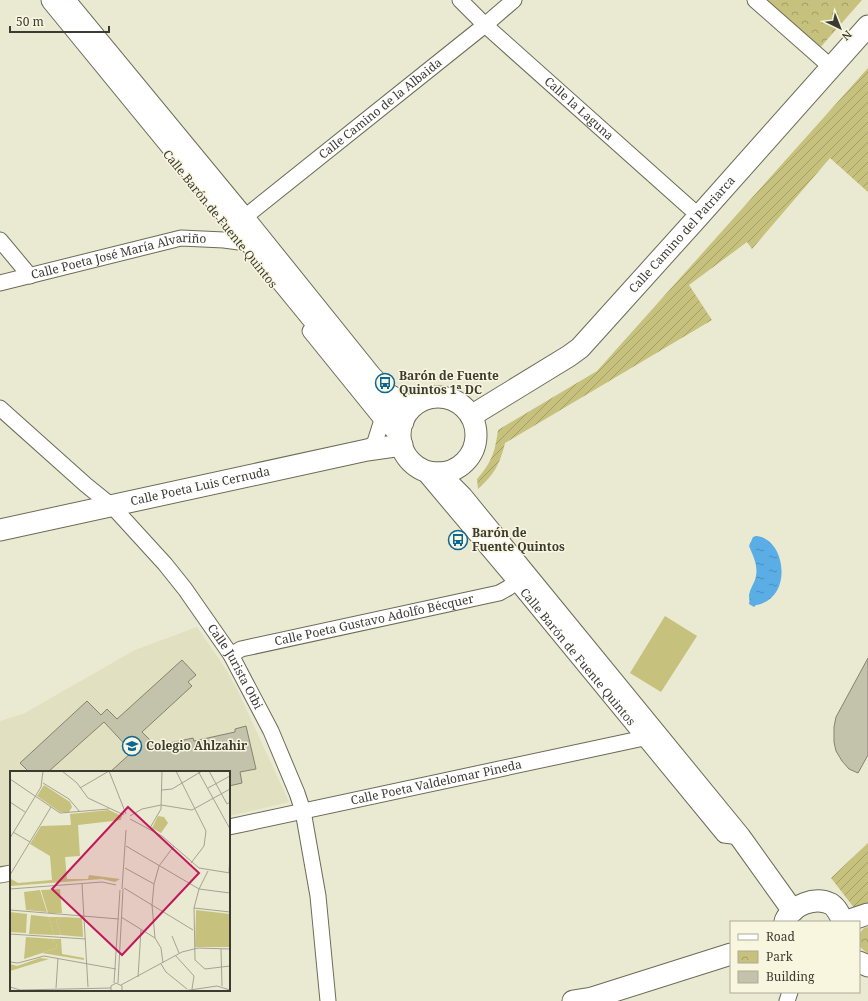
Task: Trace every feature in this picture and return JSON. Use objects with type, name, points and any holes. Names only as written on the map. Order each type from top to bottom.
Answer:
[{"type":"street","name":"Calle Barón de Fuente Quintos","points":[[40,0],[239,242],[382,420],[404,428]]},
{"type":"street","name":"Calle Barón de Fuente Quintos","points":[[52,0],[367,385],[404,428]]},
{"type":"street","name":"Calle Barón de Fuente Quintos","points":[[68,0],[246,216],[373,374],[390,392],[404,428]]},
{"type":"street","name":"Calle la Laguna","points":[[460,0],[485,25],[699,216]]},
{"type":"street","name":"Calle Camino de la Albaida","points":[[246,216],[485,25],[514,0]]},
{"type":"street","points":[[755,0],[831,67]]},
{"type":"street","name":"Calle Camino del Patriarca","points":[[471,416],[580,348],[868,26]]},
{"type":"street","name":"Calle Poeta José María Alvariño","points":[[0,283],[181,238],[239,242]]},
{"type":"street","points":[[0,240],[30,276]]},
{"type":"street","points":[[436,397],[448,398],[459,403],[471,416],[476,434],[475,446],[469,457],[460,466],[450,471],[429,471],[412,462],[406,454],[404,428],[424,400],[436,397]]},
{"type":"street","name":"Calle Jurista Otbi","points":[[0,408],[86,485],[112,506],[165,564],[185,589],[231,656],[271,731],[303,811],[318,896],[328,1001]]},
{"type":"street","points":[[367,450],[375,442],[382,420]]},
{"type":"street","name":"Calle Poeta Luis Cernuda","points":[[0,530],[367,450],[404,428]]},
{"type":"street","points":[[460,466],[462,497]]},
{"type":"street","name":"Calle Barón de Fuente Quintos","points":[[429,471],[462,497],[740,837],[788,916]]},
{"type":"street","name":"Calle Barón de Fuente Quintos","points":[[429,471],[516,582],[724,834],[740,837]]},
{"type":"street","name":"Calle Poeta Gustavo Adolfo Bécquer","points":[[231,656],[241,650],[499,592],[516,582]]},
{"type":"street","name":"Calle Poeta Valdelomar Pineda","points":[[230,827],[644,738]]},
{"type":"street","points":[[0,875],[10,873]]},
{"type":"street","points":[[788,916],[798,907],[815,901],[831,904],[843,921]]},
{"type":"street","points":[[847,921],[868,914]]},
{"type":"street","points":[[586,1000],[730,954]]},
{"type":"shaded area","name":"Colegio Ahlzahir","points":[[197,627],[236,687],[289,802],[230,816],[230,771],[10,771],[10,864],[0,867],[0,721],[23,714],[135,650]]},
{"type":"green space","points":[[761,0],[862,0],[818,50]]},
{"type":"green space","points":[[868,68],[868,192],[830,158],[752,249],[747,242],[689,285],[712,320],[505,443],[496,469],[478,489],[477,479],[492,456],[496,445],[498,430],[597,371]]},
{"type":"green space","points":[[665,616],[697,636],[661,692],[630,673]]},
{"type":"green space","points":[[868,843],[868,905],[855,909],[831,878]]},
{"type":"green space","points":[[868,927],[868,954],[860,947],[860,933],[864,928]]},
{"type":"water","points":[[756,536],[766,539],[774,547],[779,557],[782,569],[781,581],[776,592],[768,600],[754,607],[749,604],[749,595],[755,580],[756,567],[749,546],[753,537]]},
{"type":"building","points":[[868,658],[868,755],[858,773],[849,769],[836,751],[834,742],[834,727],[836,717]]},
{"type":"building","points":[[182,660],[196,675],[188,682],[192,686],[142,732],[156,746],[193,738],[194,741],[235,732],[235,729],[246,726],[256,769],[240,772],[242,783],[230,786],[230,771],[111,771],[132,752],[104,722],[49,771],[28,771],[20,763],[87,701],[101,715],[107,709],[117,719]]},
{"type":"place","name":"Barón de Fuente Quintos 1ª DC","points":[[385,383]]},
{"type":"place","name":"Barón de Fuente Quintos","points":[[458,540]]},
{"type":"place","name":"Colegio Ahlzahir","points":[[132,746]]}]
